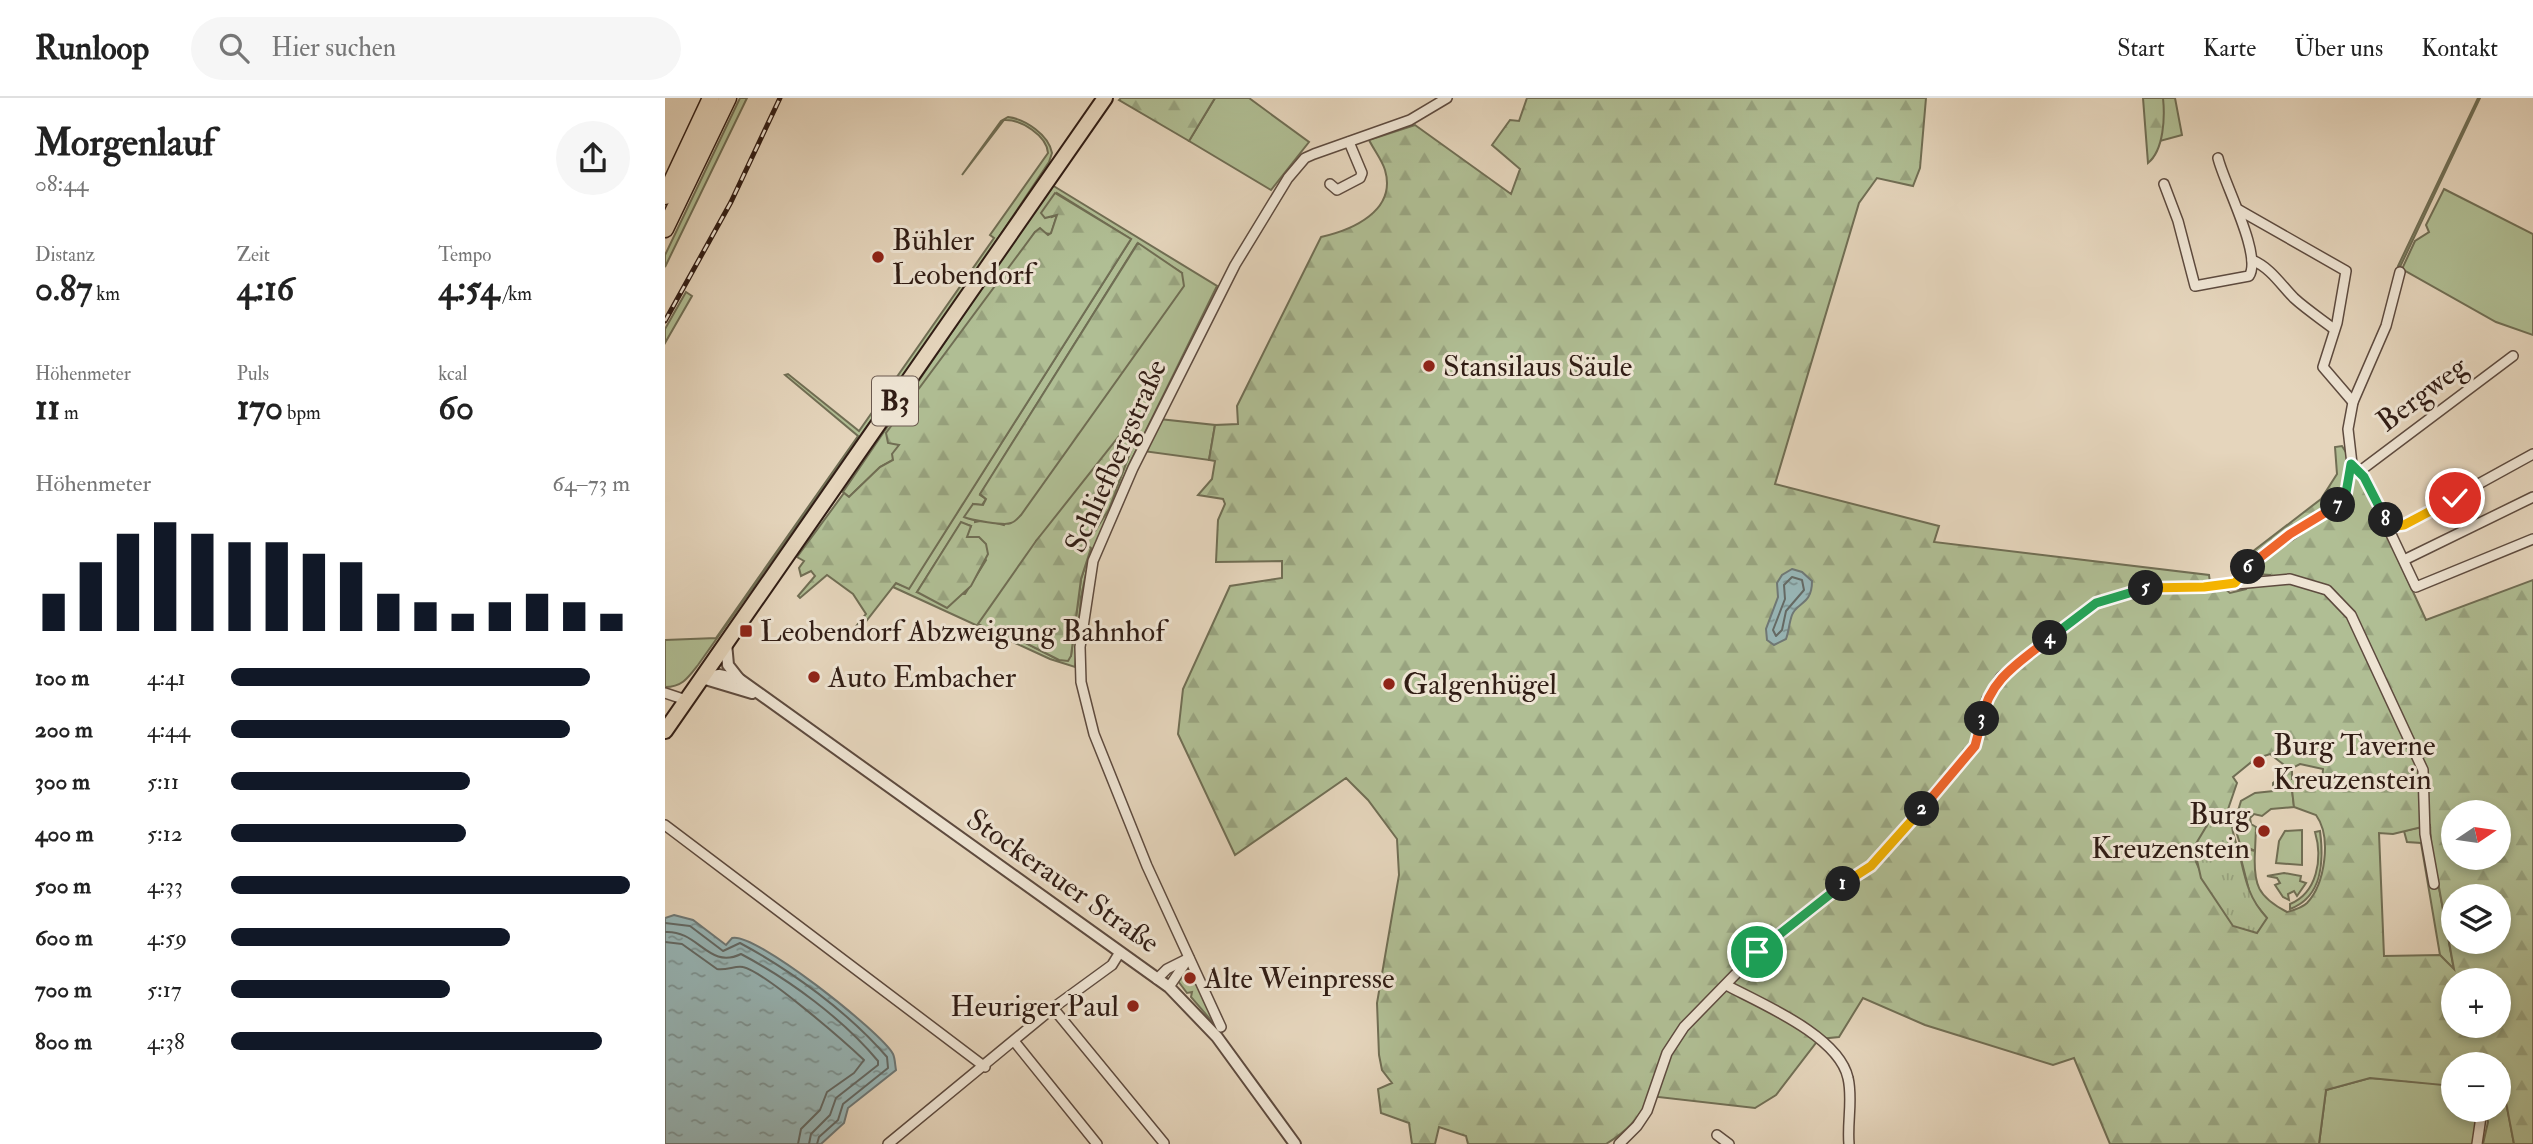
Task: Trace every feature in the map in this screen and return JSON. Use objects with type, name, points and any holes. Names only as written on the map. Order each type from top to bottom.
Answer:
[{"type":"highway","points":[[665,196],[711,98]]},
{"type":"highway","points":[[665,229],[728,98]]},
{"type":"main road","name":"B3","points":[[665,731],[1105,98]]},
{"type":"street","name":"Schliefbergstraße","points":[[1221,1027],[1105,764],[1083,695],[1080,647],[1089,576],[1133,468],[1235,265],[1298,166],[1314,154],[1410,120],[1447,98]]},
{"type":"street","points":[[1330,184],[1336,190],[1360,178],[1362,173],[1349,142]]},
{"type":"street","points":[[2164,184],[2178,221],[2195,286],[2242,279],[2252,272],[2252,260],[2239,210],[2218,158]]},
{"type":"street","points":[[2239,210],[2346,271],[2323,367],[2353,402]]},
{"type":"street","points":[[2252,260],[2260,263],[2287,287],[2292,296],[2334,329]]},
{"type":"street","points":[[2400,272],[2386,326],[2353,402],[2349,429],[2356,468],[2389,527],[2416,587],[2533,539]]},
{"type":"street","name":"Bergweg","points":[[2356,468],[2513,356]]},
{"type":"street","points":[[2389,527],[2404,525],[2533,454]]},
{"type":"street","points":[[2235,583],[2240,574],[2290,534],[2339,505],[2356,468]]},
{"type":"street","points":[[2404,559],[2533,497]]},
{"type":"street","points":[[1619,1144],[1647,1111],[1675,1039],[1774,937],[1871,866],[1975,746],[1987,699],[2001,677],[2096,603],[2147,587],[2204,587],[2274,579],[2304,582],[2327,590],[2351,615],[2420,761],[2425,789],[2427,844],[2434,884]]},
{"type":"street","points":[[726,643],[728,665],[739,679]]},
{"type":"street","points":[[702,678],[719,674],[739,679]]},
{"type":"street","name":"Stockerauer Straße","points":[[702,678],[764,698]]},
{"type":"street","name":"Stockerauer Straße","points":[[739,679],[1169,987],[1217,1037],[1296,1144]]},
{"type":"street","points":[[665,694],[687,700]]},
{"type":"street","points":[[665,825],[985,1067]]},
{"type":"street","points":[[888,1144],[985,1067],[1053,1008],[1112,965],[1120,952]]},
{"type":"street","points":[[1157,979],[1167,969],[1189,958]]},
{"type":"street","points":[[1169,987],[1189,958]]},
{"type":"street","points":[[1725,985],[1819,1039],[1839,1056],[1848,1079],[1849,1144]]},
{"type":"street","points":[[1053,1008],[1164,1143]]},
{"type":"street","points":[[1014,1041],[1097,1144]]},
{"type":"street","points":[[2477,1144],[2480,1122]]},
{"type":"street","points":[[1717,1135],[1729,1144]]},
{"type":"green space","points":[[740,98],[747,98],[665,267],[665,255]]},
{"type":"green space","points":[[1215,98],[1249,98],[1309,142],[1271,190],[1189,141]]},
{"type":"green space","points":[[1215,98],[1189,141],[1119,100]]},
{"type":"green space","points":[[1527,98],[1926,98],[1920,168],[1913,186],[1877,178],[1859,203],[1775,484],[1939,526],[1934,542],[2209,575],[2211,590],[2225,589],[2230,593],[2246,589],[2249,585],[2271,582],[2270,575],[2256,574],[2243,559],[2321,499],[2337,474],[2335,447],[2342,446],[2356,468],[2426,620],[2533,580],[2533,1144],[2514,1144],[2510,1122],[2511,1052],[2441,1052],[2441,1085],[2370,1078],[2326,1090],[2319,1144],[2110,1144],[2074,1058],[2053,1065],[1925,1025],[1863,998],[1839,1037],[1819,1039],[1776,1095],[1755,1108],[1650,1096],[1632,1124],[1606,1144],[1468,1144],[1466,1136],[1439,1127],[1435,1144],[1412,1144],[1409,1123],[1381,1113],[1378,1089],[1392,1083],[1382,1070],[1379,1055],[1377,1003],[1399,875],[1397,839],[1368,800],[1346,778],[1235,855],[1178,734],[1183,689],[1230,586],[1282,578],[1282,561],[1216,562],[1218,520],[1225,504],[1223,499],[1198,495],[1212,479],[1215,461],[1209,460],[1215,425],[1238,424],[1237,406],[1321,237],[1358,224],[1378,207],[1384,197],[1387,184],[1385,170],[1369,140],[1415,125],[1511,194],[1520,169],[1492,145],[1510,120],[1519,121]],"holes":[[[2270,754],[2283,764],[2278,779],[2273,783],[2273,790],[2292,790],[2294,807],[2316,815],[2321,824],[2325,848],[2322,873],[2313,895],[2300,908],[2287,912],[2269,901],[2259,889],[2255,873],[2255,851],[2238,847],[2251,898],[2267,918],[2207,886],[2196,862],[2204,831],[2212,817],[2225,818],[2237,783],[2233,777],[2255,759]],[[2300,764],[2323,769],[2322,782],[2292,779],[2292,768]]]},
{"type":"green space","points":[[2143,98],[2163,98],[2160,142],[2148,163]]},
{"type":"green space","points":[[2163,98],[2175,98],[2182,135],[2160,141]]},
{"type":"green space","points":[[2480,98],[2400,267],[2398,266]]},
{"type":"green space","points":[[1008,117],[1029,125],[1041,134],[1052,153],[1049,162],[967,285],[698,665],[688,678],[671,687],[665,687],[665,640],[716,638],[858,436],[785,375],[788,374],[859,431],[994,238],[990,235],[1048,153],[1043,141],[1032,130],[1018,122],[1004,120],[962,175],[1001,121]]},
{"type":"green space","points":[[1052,185],[1217,286],[1128,467],[1088,564],[1081,597],[1075,667],[1050,659],[893,587],[896,583],[909,588],[1131,239],[1057,193],[1052,217],[1057,215],[1051,234],[1035,232],[899,445],[893,460],[880,467],[849,497],[843,492]],"holes":[[[1137,244],[1182,273],[1004,525],[985,520],[975,522],[973,504],[982,505],[986,499],[980,495]],[[1109,509],[1082,541],[1091,549],[1081,579],[1071,656],[1059,660],[1010,635],[1036,541],[1047,529]],[[961,523],[971,526],[966,537],[986,560],[965,594],[917,592]]]},
{"type":"green space","points":[[2444,189],[2533,234],[2533,335],[2496,322],[2402,269],[2415,241],[2429,232],[2426,225]]},
{"type":"green space","points":[[1055,193],[1131,239],[909,589],[896,583],[853,638],[849,635],[866,614],[853,594],[827,575],[800,598],[798,596],[815,576],[811,571],[801,576],[799,568],[804,561],[797,557],[844,493],[849,497],[880,467],[893,460],[892,454],[899,445],[888,443],[886,433],[1035,232],[1040,228],[1048,235],[1051,233],[1057,215],[1045,218],[1041,213]]},
{"type":"green space","points":[[1138,243],[1182,273],[1184,286],[1021,515],[1008,524],[964,517],[973,504],[983,505],[986,499],[980,494]]},
{"type":"green space","points":[[686,292],[692,296],[665,343],[665,329]]},
{"type":"green space","points":[[1159,419],[1215,425],[1209,460],[1143,451]]},
{"type":"green space","points":[[1131,421],[1135,422],[1139,429],[1109,509],[1095,531],[1090,530],[1082,541],[1091,548],[1081,579],[1071,656],[1068,661],[1059,660],[1010,635],[1001,636],[978,624],[1036,541]]},
{"type":"green space","points":[[961,522],[971,526],[967,537],[979,537],[986,544],[988,554],[971,586],[947,608],[917,592]]},
{"type":"green space","points":[[2292,789],[2294,807],[2271,809],[2262,816],[2254,814],[2250,818],[2251,824],[2256,827],[2255,851],[2240,844],[2234,824],[2241,801],[2255,793]]},
{"type":"green space","points":[[2212,817],[2232,820],[2248,887],[2255,903],[2267,918],[2257,933],[2233,926],[2201,878],[2194,847]]},
{"type":"green space","points":[[2430,825],[2441,899],[2441,954],[2451,954],[2454,968],[2440,955],[2421,843],[2407,842],[2404,831]]},
{"type":"green space","points":[[2302,830],[2302,865],[2276,863],[2279,841],[2285,831]]},
{"type":"green space","points":[[2320,831],[2322,854],[2319,877],[2309,896],[2290,909],[2290,904],[2306,892],[2316,874],[2318,853],[2315,832]]},
{"type":"green space","points":[[2284,873],[2301,876],[2300,881],[2306,883],[2297,896],[2294,891],[2288,894],[2289,900],[2283,897],[2275,885],[2280,883],[2277,878],[2267,876]]},
{"type":"green space","points":[[1188,967],[1216,1026],[1191,997],[1192,992],[1187,993],[1178,981]]},
{"type":"green space","points":[[2370,1078],[2441,1084],[2441,1122],[2484,1122],[2481,1144],[2319,1144],[2326,1090]]},
{"type":"green space","points":[[2488,1122],[2510,1122],[2514,1144],[2483,1144]]},
{"type":"water","points":[[1792,569],[1802,572],[1812,581],[1810,595],[1794,611],[1786,639],[1774,645],[1767,640],[1766,629],[1778,597],[1777,583],[1782,575]]},
{"type":"water","points":[[674,915],[693,920],[726,945],[732,938],[745,940],[765,950],[843,1006],[884,1042],[893,1054],[896,1070],[848,1108],[844,1123],[821,1144],[665,1144],[665,918]]},
{"type":"railway","points":[[665,321],[731,202],[780,98]]},
{"type":"place","name":"Bühler Leobendorf","points":[[878,257]]},
{"type":"place","name":"Stansilaus Säule","points":[[1429,366]]},
{"type":"place","name":"Leobendorf Abzweigung Bahnhof","points":[[746,631]]},
{"type":"place","name":"Auto Embacher","points":[[814,677]]},
{"type":"place","name":"Galgenhügel","points":[[1389,684]]},
{"type":"place","name":"Burg Taverne Kreuzenstein","points":[[2259,762]]},
{"type":"place","name":"Burg Kreuzenstein","points":[[2264,831]]},
{"type":"place","name":"Alte Weinpresse","points":[[1190,978]]},
{"type":"place","name":"Heuriger Paul","points":[[1133,1006]]},
{"type":"route","points":[[1757,952],[1802,914],[1871,866],[1975,746],[1987,699],[2001,677],[2096,603],[2147,587],[2204,587],[2235,583],[2240,574],[2264,553],[2339,505],[2349,484],[2351,464],[2364,477],[2389,527],[2404,525],[2455,498]]}]
